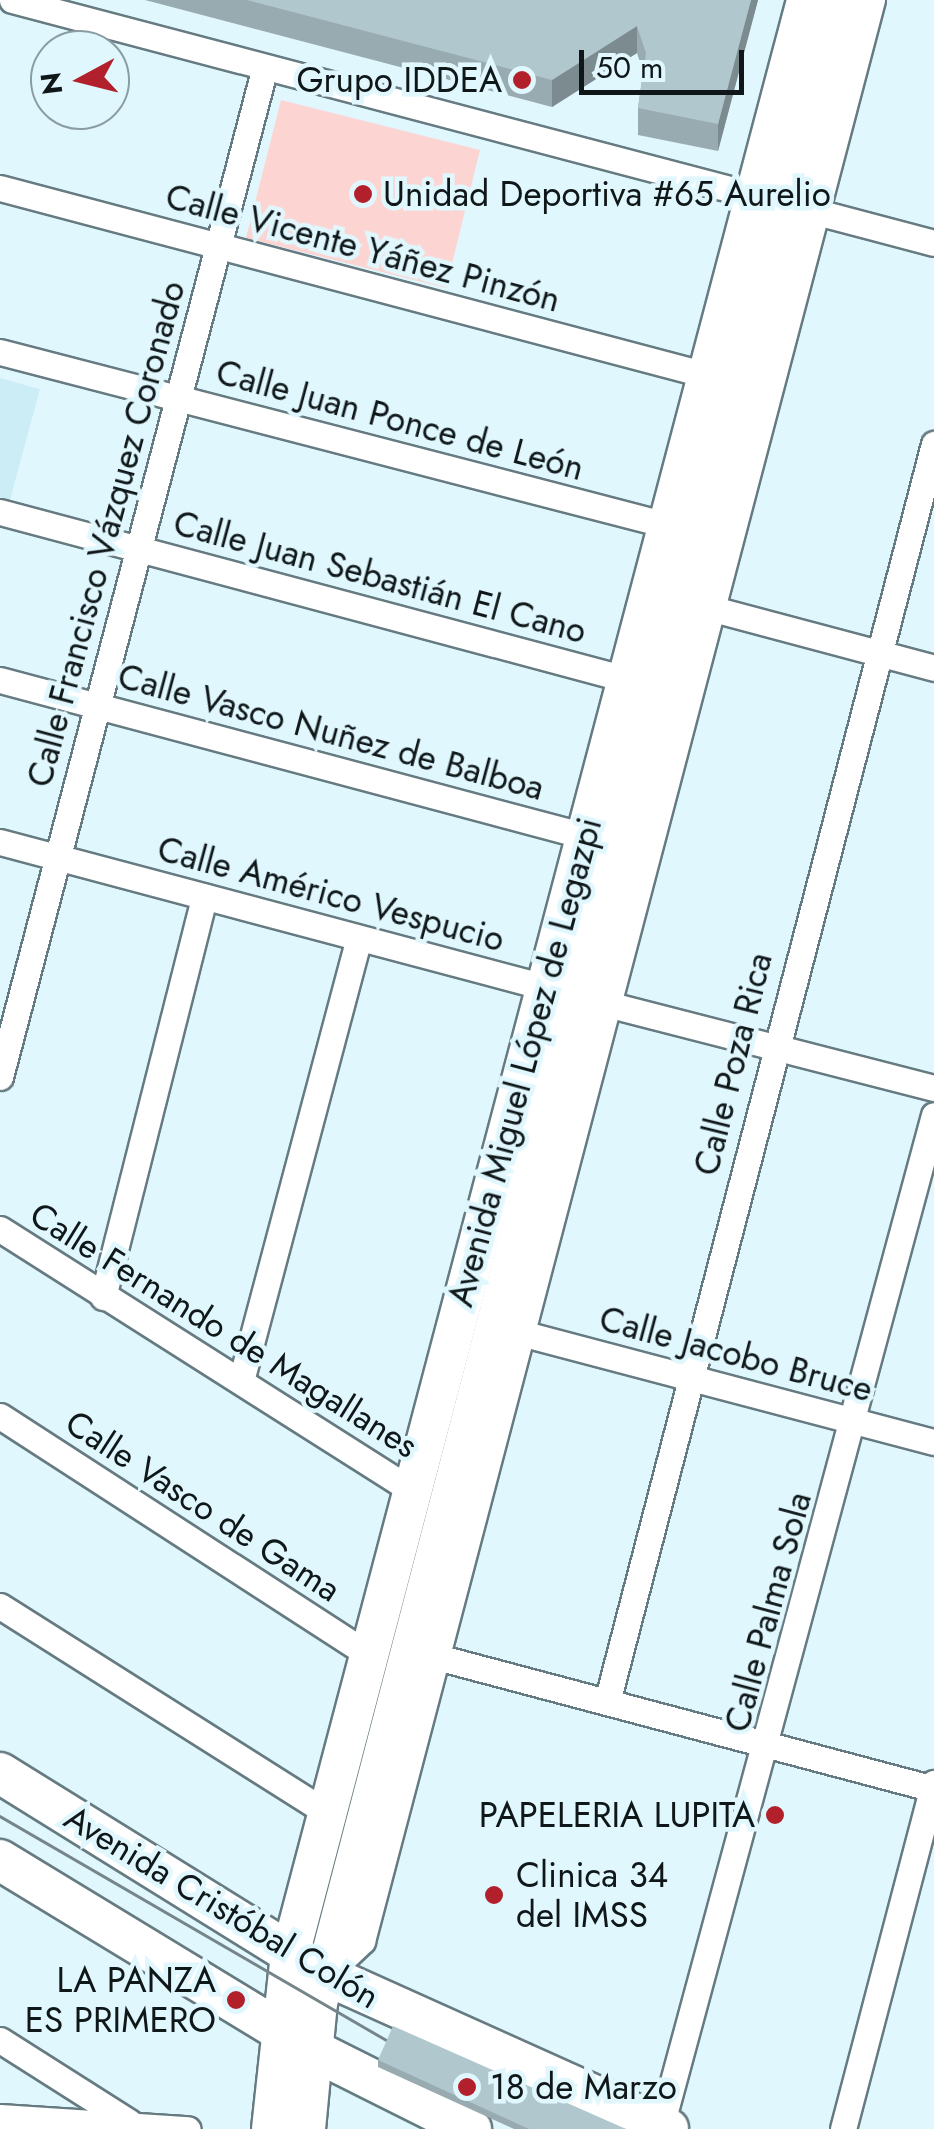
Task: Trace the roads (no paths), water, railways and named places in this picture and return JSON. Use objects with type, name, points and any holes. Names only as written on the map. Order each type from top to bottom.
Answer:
[{"type":"main road","name":"Avenida Miguel López de Legazpi","points":[[306,2129],[294,2039],[290,1955],[411,1490],[577,996],[585,836],[707,375],[786,204],[806,0]]},
{"type":"main road","name":"Avenida Miguel López de Legazpi","points":[[271,2129],[294,2039],[326,1975],[577,996],[842,0]]},
{"type":"main road","name":"Avenida Cristóbal Colón","points":[[0,1773],[326,1975],[664,2128]]},
{"type":"main road","points":[[0,1860],[294,2039],[471,2129]]},
{"type":"street","points":[[12,0],[934,243]]},
{"type":"street","name":"Avenida Miguel López de Legazpi","points":[[326,1975],[362,1941],[521,1333],[577,996],[713,609],[786,204],[872,0]]},
{"type":"street","name":"Calle Francisco Vázquez Coronado","points":[[0,1077],[265,66]]},
{"type":"street","name":"Calle Vicente Yáñez Pinzón","points":[[0,188],[707,375]]},
{"type":"street","name":"Calle Juan Ponce de León","points":[[0,352],[667,525]]},
{"type":"street","name":"Calle Poza Rica","points":[[607,1702],[773,1048],[934,444]]},
{"type":"street","name":"Calle Juan Sebastián El Cano","points":[[0,512],[626,678]]},
{"type":"street","points":[[713,609],[934,668]]},
{"type":"street","name":"Calle Vasco Nuñez de Balboa","points":[[0,680],[585,836]]},
{"type":"street","name":"Calle Américo Vespucio","points":[[0,842],[934,1088]]},
{"type":"street","points":[[103,1297],[204,897]]},
{"type":"street","points":[[242,1381],[359,938]]},
{"type":"street","name":"Calle Palma Sola","points":[[664,2128],[856,1421],[934,1115]]},
{"type":"street","name":"Calle Fernando de Magallanes","points":[[0,1230],[411,1490]]},
{"type":"street","name":"Calle Jacobo Bruce","points":[[521,1333],[934,1442]]},
{"type":"street","name":"Calle Vasco de Gama","points":[[0,1416],[368,1654]]},
{"type":"street","points":[[0,1606],[326,1812]]},
{"type":"street","points":[[437,1657],[933,1787],[842,2129]]},
{"type":"street","points":[[0,2040],[133,2124]]},
{"type":"street","points":[[0,2117],[188,2129]]},
{"type":"tram line","points":[[0,1816],[412,2055]]},
{"type":"place","name":"Grupo IDDEA","points":[[522,80]]},
{"type":"place","name":"Unidad Deportiva #65 Aurelio","points":[[363,194]]},
{"type":"place","name":"PAPELERIA LUPITA","points":[[775,1815]]},
{"type":"place","name":"Clinica 34 del IMSS","points":[[494,1895]]},
{"type":"place","name":"LA PANZA ES PRIMERO","points":[[236,2000]]},
{"type":"place","name":"18 de Marzo","points":[[467,2087]]}]
